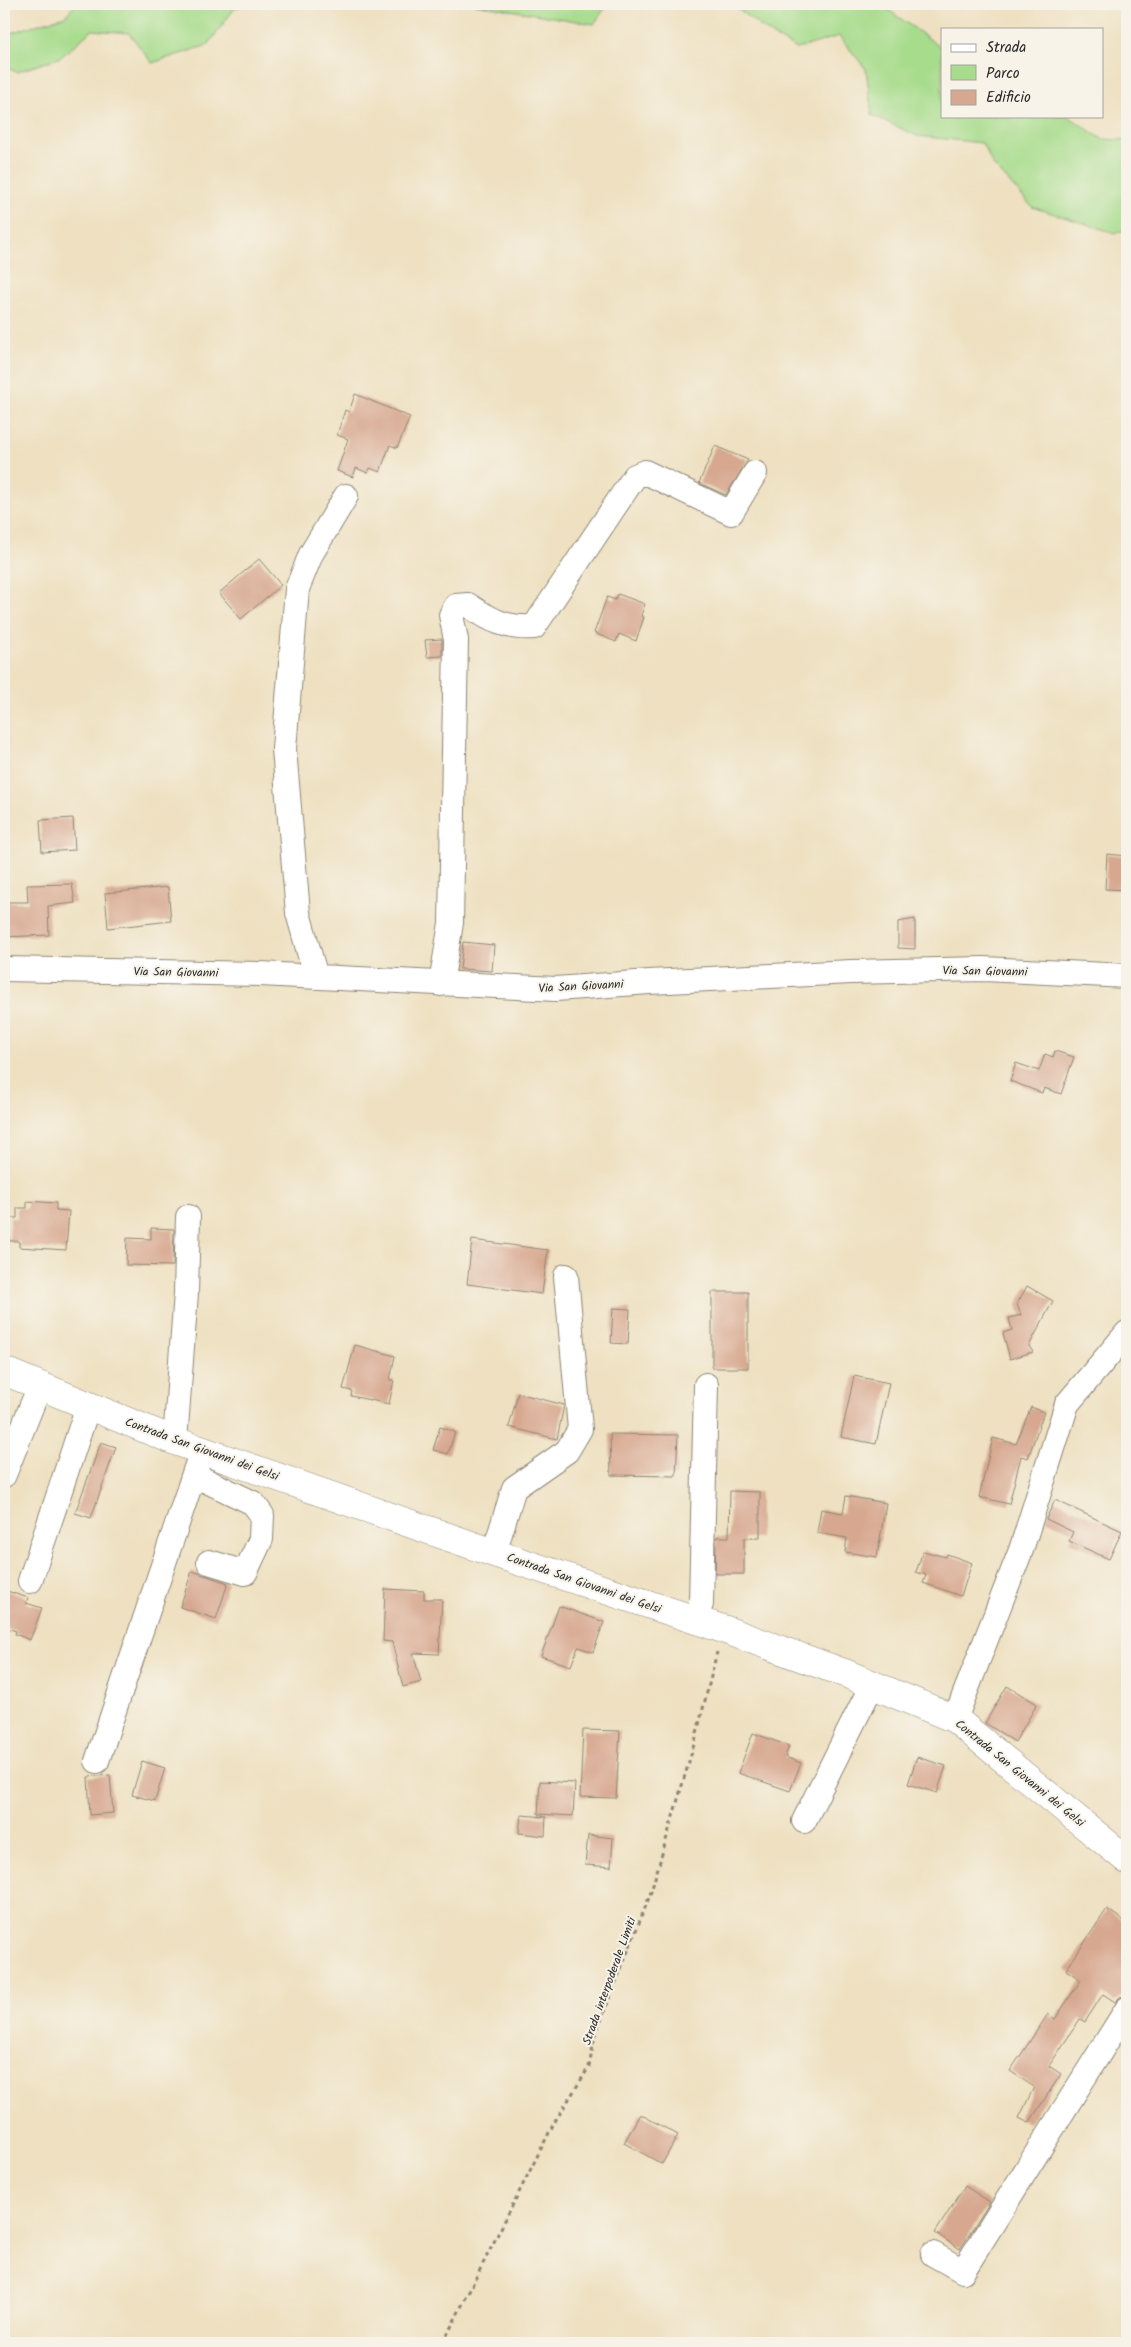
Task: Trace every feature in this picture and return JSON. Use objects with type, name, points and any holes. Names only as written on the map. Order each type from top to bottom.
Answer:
[{"type":"main road","name":"Contrada San Giovanni dei Gelsi","points":[[4,1372],[175,1441],[198,1463],[494,1553],[722,1629],[872,1685],[955,1719],[1127,1860]]},
{"type":"street","points":[[441,984],[451,923],[456,640],[452,615],[456,606],[468,605],[487,618],[516,629],[534,627],[635,476],[645,472],[731,513],[755,473]]},
{"type":"street","points":[[316,977],[298,913],[284,749],[297,589],[311,554],[346,496]]},
{"type":"street","name":"Via San Giovanni","points":[[4,969],[316,977],[556,990],[649,982],[851,972],[984,969],[1127,976]]},
{"type":"street","points":[[175,1441],[186,1292],[188,1217]]},
{"type":"street","points":[[494,1553],[514,1488],[567,1451],[580,1429],[566,1276]]},
{"type":"street","points":[[955,1719],[1021,1550],[1067,1404],[1127,1332]]},
{"type":"street","points":[[4,1474],[40,1385]]},
{"type":"street","points":[[694,1620],[701,1604],[706,1385]]},
{"type":"street","points":[[30,1581],[88,1406]]},
{"type":"street","points":[[97,1761],[198,1463],[253,1504],[262,1516],[261,1539],[245,1574],[209,1562]]},
{"type":"street","points":[[804,1821],[872,1685]]},
{"type":"street","points":[[933,2254],[963,2271],[1127,2009]]},
{"type":"path","name":"Strada interpoderale Limiti","points":[[443,2343],[554,2123],[588,2066],[595,2035],[623,1968],[650,1895],[695,1741],[722,1629]]},
{"type":"green space","points":[[76,4],[245,4],[234,9],[208,45],[152,63],[129,33],[92,30],[61,57],[17,72],[4,67],[4,35],[65,16]]},
{"type":"green space","points":[[474,4],[608,4],[594,24]]},
{"type":"green space","points":[[731,4],[880,4],[941,47],[941,118],[1071,118],[1102,139],[1127,140],[1127,231],[1115,233],[1032,207],[993,165],[982,143],[917,136],[872,115],[866,69],[839,36],[797,49],[773,36]]},
{"type":"building","points":[[355,394],[410,417],[397,448],[390,445],[380,472],[370,468],[368,473],[356,468],[353,477],[337,471],[348,439],[337,435],[345,410],[349,412]]},
{"type":"building","points":[[715,446],[748,460],[726,495],[699,483]]},
{"type":"building","points":[[259,559],[281,585],[241,619],[219,593]]},
{"type":"building","points":[[618,594],[645,604],[641,616],[644,617],[636,641],[619,634],[616,642],[594,633],[607,597],[615,600]]},
{"type":"building","points":[[442,639],[442,656],[427,657],[425,640]]},
{"type":"building","points":[[73,818],[75,850],[42,852],[40,820]]},
{"type":"building","points":[[1107,854],[1127,856],[1127,890],[1105,889]]},
{"type":"building","points":[[72,884],[75,903],[48,906],[49,935],[4,937],[4,902],[28,902],[27,885]]},
{"type":"building","points":[[168,887],[171,921],[108,928],[105,893]]},
{"type":"building","points":[[915,919],[915,949],[898,948],[898,922]]},
{"type":"building","points":[[463,942],[494,945],[492,971],[460,969]]},
{"type":"building","points":[[1055,1051],[1074,1057],[1061,1094],[1044,1088],[1042,1093],[1010,1081],[1016,1063],[1039,1071],[1045,1054],[1053,1057]]},
{"type":"building","points":[[27,1201],[56,1203],[56,1210],[69,1211],[66,1250],[19,1247],[19,1241],[9,1241],[10,1218],[17,1218],[17,1208],[27,1208]]},
{"type":"building","points":[[151,1228],[174,1229],[173,1266],[126,1265],[127,1238],[151,1239]]},
{"type":"building","points":[[472,1240],[548,1250],[542,1294],[467,1284]]},
{"type":"building","points":[[1027,1286],[1053,1301],[1029,1346],[1033,1352],[1010,1359],[1003,1333],[1012,1330],[1009,1318],[1021,1315],[1017,1304]]},
{"type":"building","points":[[712,1292],[748,1292],[748,1368],[712,1368]]},
{"type":"building","points":[[613,1308],[630,1309],[628,1344],[611,1343]]},
{"type":"building","points":[[355,1345],[395,1356],[390,1380],[394,1380],[389,1404],[351,1396],[352,1391],[343,1389]]},
{"type":"building","points":[[854,1376],[889,1383],[876,1444],[841,1437]]},
{"type":"building","points":[[518,1393],[564,1405],[557,1439],[509,1427]]},
{"type":"building","points":[[1031,1407],[1044,1412],[1028,1458],[1021,1456],[1009,1504],[979,1497],[993,1438],[1016,1444]]},
{"type":"building","points":[[440,1427],[455,1432],[448,1454],[433,1450]]},
{"type":"building","points":[[610,1434],[678,1435],[676,1476],[611,1475]]},
{"type":"building","points":[[101,1442],[116,1447],[91,1518],[75,1513]]},
{"type":"building","points":[[730,1491],[760,1492],[760,1538],[744,1538],[744,1574],[715,1574],[716,1537],[729,1537]]},
{"type":"building","points":[[846,1496],[886,1503],[877,1557],[845,1552],[847,1538],[817,1533],[821,1509],[843,1513]]},
{"type":"building","points":[[1055,1500],[1122,1531],[1109,1559],[1069,1541],[1073,1532],[1046,1519]]},
{"type":"building","points":[[923,1551],[946,1557],[947,1554],[972,1563],[961,1596],[923,1583],[926,1575],[916,1572]]},
{"type":"building","points":[[192,1571],[228,1583],[216,1619],[180,1607]]},
{"type":"building","points":[[385,1589],[424,1591],[424,1599],[442,1599],[439,1654],[413,1653],[421,1682],[403,1687],[392,1642],[383,1641]]},
{"type":"building","points":[[7,1591],[28,1598],[26,1603],[42,1608],[30,1640],[15,1634],[16,1631],[4,1627],[4,1600]]},
{"type":"building","points":[[559,1606],[604,1622],[593,1652],[578,1647],[571,1666],[541,1656]]},
{"type":"building","points":[[1007,1686],[1037,1704],[1015,1742],[985,1723]]},
{"type":"building","points":[[583,1730],[620,1731],[616,1798],[580,1797]]},
{"type":"building","points":[[753,1733],[789,1746],[785,1757],[801,1763],[790,1791],[738,1773]]},
{"type":"building","points":[[917,1757],[946,1766],[937,1793],[908,1784]]},
{"type":"building","points":[[142,1761],[165,1768],[155,1801],[132,1795]]},
{"type":"building","points":[[110,1775],[113,1813],[90,1815],[88,1777]]},
{"type":"building","points":[[540,1781],[575,1783],[573,1816],[538,1814]]},
{"type":"building","points":[[521,1815],[546,1817],[545,1836],[519,1833]]},
{"type":"building","points":[[588,1835],[613,1838],[611,1867],[585,1865]]},
{"type":"building","points":[[1107,1909],[1127,1923],[1127,1995],[1120,1997],[1115,2002],[1103,1994],[1085,2022],[1080,2019],[1049,2066],[1061,2074],[1029,2123],[1019,2118],[1034,2087],[1010,2071],[1048,2014],[1055,2019],[1081,1980],[1066,1970]]},
{"type":"building","points":[[640,2114],[678,2135],[662,2164],[624,2143]]},
{"type":"building","points":[[965,2186],[990,2202],[960,2249],[935,2233]]}]
